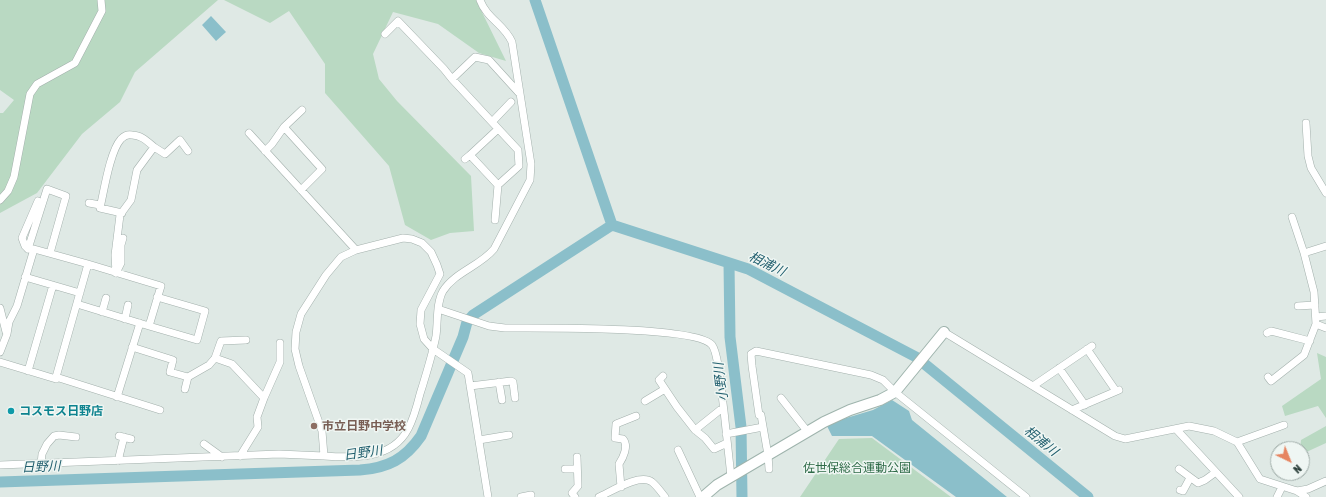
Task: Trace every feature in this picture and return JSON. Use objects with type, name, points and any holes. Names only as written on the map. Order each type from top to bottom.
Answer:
[{"type":"street","points":[[0,200],[8,191],[14,177],[30,94],[37,84],[76,62],[102,11],[101,0]]},
{"type":"street","points":[[0,465],[279,454],[352,457],[365,456],[388,448],[399,441],[408,429],[413,417],[436,350],[438,302],[443,291],[464,271],[488,256],[494,249],[530,180],[531,164],[512,42],[508,33],[489,16],[480,0]]},
{"type":"street","points":[[385,34],[398,21],[518,150],[519,166],[498,185],[495,220]]},
{"type":"street","points":[[452,79],[475,57],[489,60],[519,93]]},
{"type":"street","points":[[492,122],[511,102]]},
{"type":"street","points":[[265,151],[284,127],[302,110]]},
{"type":"street","points":[[1306,123],[1308,156],[1311,168],[1326,193]]},
{"type":"street","points":[[284,127],[322,169],[301,190]]},
{"type":"street","points":[[498,129],[468,157],[498,185]]},
{"type":"street","points":[[100,205],[114,149],[124,136],[131,134],[137,135],[165,154],[180,140],[188,150]]},
{"type":"street","points":[[249,134],[356,250]]},
{"type":"street","points":[[116,273],[115,249],[117,230],[122,213],[131,200],[137,170],[154,146]]},
{"type":"street","points":[[4,328],[9,322],[17,306],[26,277],[31,249],[47,189],[66,196],[50,253]]},
{"type":"street","points":[[89,203],[100,205],[100,208],[122,213]]},
{"type":"street","points":[[1268,376],[1271,381],[1304,355],[1316,324],[1314,292],[1295,220]]},
{"type":"street","points":[[116,273],[121,263],[122,238]]},
{"type":"street","points":[[324,456],[322,431],[299,366],[295,349],[296,332],[301,314],[326,275],[341,257],[356,250],[403,238],[412,239],[422,243],[431,252],[438,265],[440,274],[420,310],[420,324],[424,340],[468,373],[488,497]]},
{"type":"street","points":[[1304,253],[1326,246]]},
{"type":"street","points":[[31,249],[50,253],[161,286],[149,326]]},
{"type":"street","points":[[56,377],[88,264]]},
{"type":"street","points":[[26,277],[80,293]]},
{"type":"street","points":[[28,371],[53,285]]},
{"type":"street","points":[[77,304],[197,340],[205,311],[158,297]]},
{"type":"street","points":[[102,312],[106,298]]},
{"type":"street","points":[[124,319],[128,305]]},
{"type":"street","points":[[1298,306],[1315,305]]},
{"type":"street","points":[[0,308],[4,328],[0,352]]},
{"type":"street","points":[[438,309],[489,326],[505,328],[625,329],[676,334],[711,344],[714,348],[720,379],[727,443],[733,476]]},
{"type":"street","points":[[1316,317],[1326,316]]},
{"type":"street","points":[[117,396],[140,324]]},
{"type":"street","points":[[1316,324],[1326,328]]},
{"type":"street","points":[[1266,333],[1271,331],[1310,341]]},
{"type":"street","points":[[678,450],[702,497],[717,485],[807,431],[850,410],[880,400],[896,390],[942,334],[1033,386],[1115,436],[1125,440],[1189,426],[1214,431],[1237,442],[1260,478],[1297,491],[1306,497]]},
{"type":"street","points":[[185,389],[188,378],[209,365],[214,358],[221,341],[246,340]]},
{"type":"street","points":[[240,456],[258,427],[257,417],[280,362],[280,343]]},
{"type":"street","points":[[132,347],[173,360],[170,372],[188,378]]},
{"type":"street","points":[[1033,386],[1089,348],[1118,391],[1072,410]]},
{"type":"street","points":[[768,469],[763,427],[761,415],[759,414],[752,366],[751,354],[756,352],[871,375],[882,380],[1026,497]]},
{"type":"street","points":[[214,358],[232,364],[264,398]]},
{"type":"street","points":[[0,362],[56,379],[56,377],[160,410]]},
{"type":"street","points":[[1059,368],[1084,405]]},
{"type":"street","points":[[663,376],[659,380],[676,407],[695,430],[705,438],[714,449],[727,443]]},
{"type":"street","points":[[470,386],[511,381],[513,382],[515,398]]},
{"type":"street","points":[[499,382],[502,400]]},
{"type":"street","points":[[645,401],[665,389]]},
{"type":"street","points":[[781,398],[807,431]]},
{"type":"street","points":[[695,430],[720,410],[724,411]]},
{"type":"street","points":[[621,487],[619,464],[622,460],[626,442],[623,439],[615,438],[616,424],[636,416]]},
{"type":"street","points":[[1237,442],[1284,425]]},
{"type":"street","points":[[727,434],[763,427]]},
{"type":"street","points":[[1176,429],[1238,497]]},
{"type":"street","points":[[41,464],[42,454],[47,444],[54,436],[73,434]]},
{"type":"street","points":[[479,440],[509,435]]},
{"type":"street","points":[[118,460],[124,438]]},
{"type":"street","points":[[204,444],[222,457]]},
{"type":"street","points":[[575,497],[572,492],[578,486],[577,457]]},
{"type":"street","points":[[565,469],[577,468]]},
{"type":"street","points":[[1179,469],[1198,483],[1216,472]]},
{"type":"street","points":[[1180,490],[1183,491],[1190,478]]},
{"type":"street","points":[[599,497],[637,480],[646,479],[652,482],[664,497]]},
{"type":"street","points":[[1297,491],[1308,489],[1326,481]]},
{"type":"street","points":[[1277,497],[1282,486]]},
{"type":"street","points":[[565,491],[575,489]]},
{"type":"street","points":[[521,497],[531,495]]},
{"type":"green space","points":[[0,0],[218,0],[135,72],[120,102],[82,134],[37,193],[0,213],[0,113],[3,113],[14,100],[0,90]]},
{"type":"green space","points":[[224,0],[476,0],[506,61],[479,53],[438,24],[393,12],[373,54],[379,79],[397,101],[471,176],[474,231],[450,233],[431,240],[405,225],[389,166],[325,93],[325,64],[289,11],[270,23]]},
{"type":"green space","points":[[1317,353],[1326,357],[1326,418],[1318,406],[1285,416],[1282,406],[1321,379]]},
{"type":"green space","points":[[1326,426],[1326,443],[1310,450],[1310,441],[1301,440]]},
{"type":"green space","name":"佐世保総合運動公園","points":[[872,438],[951,497],[800,497],[839,439]]},
{"type":"water","points":[[211,16],[226,32],[216,41],[202,25]]},
{"type":"water","points":[[892,400],[909,411],[912,420],[1007,497],[956,497],[872,436],[832,436],[826,424],[873,410]]},
{"type":"waterway","name":"相浦川","points":[[535,0],[612,225],[748,269],[916,357],[1088,497]]},
{"type":"waterway","name":"日野川","points":[[0,482],[360,470],[379,467],[395,461],[409,451],[421,436],[463,337],[467,322],[473,315],[612,225]]},
{"type":"waterway","name":"小野川","points":[[729,263],[730,337],[741,427],[742,497]]},
{"type":"place","name":"コスモス日野店","points":[[11,411]]},
{"type":"place","name":"市立日野中学校","points":[[314,426]]}]
